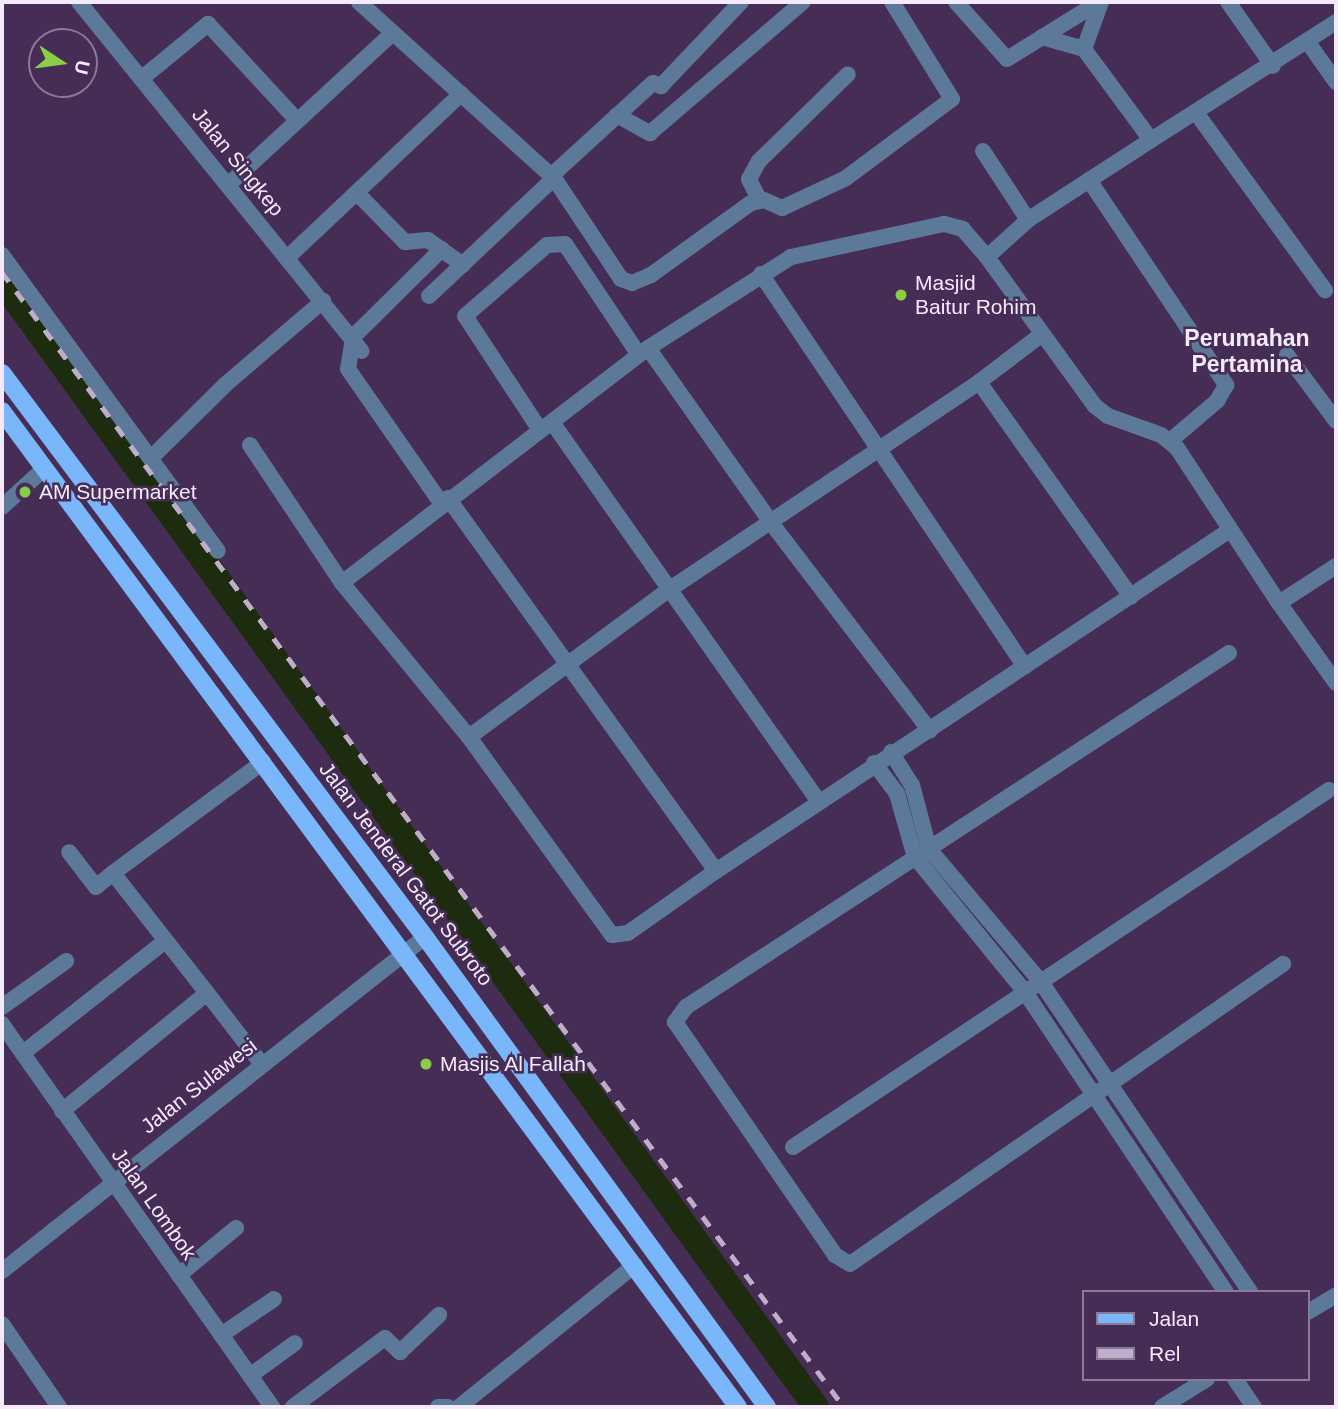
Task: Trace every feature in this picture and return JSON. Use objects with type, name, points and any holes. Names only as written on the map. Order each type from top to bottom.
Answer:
[{"type":"main road","name":"Jalan Jenderal Gatot Subroto","points":[[2,373],[425,937],[767,1407]]},
{"type":"main road","points":[[2,411],[738,1407]]},
{"type":"street","name":"Jalan Singkep","points":[[79,2],[356,342]]},
{"type":"street","points":[[359,2],[552,177],[621,279],[632,282],[651,275],[759,199]]},
{"type":"street","points":[[429,296],[617,115],[653,83],[661,86],[741,2]]},
{"type":"street","points":[[617,115],[644,133],[656,129],[803,2]]},
{"type":"street","points":[[848,74],[759,161],[749,179],[759,199],[782,208],[846,178],[952,99],[892,2]]},
{"type":"street","points":[[956,2],[1003,57],[1012,57],[1100,2]]},
{"type":"street","points":[[1084,49],[1100,2]]},
{"type":"street","points":[[1228,2],[1273,66]]},
{"type":"street","points":[[987,257],[1028,220],[1151,140],[1273,66],[1336,22]]},
{"type":"street","points":[[142,79],[208,24],[297,120]]},
{"type":"street","points":[[228,185],[393,33]]},
{"type":"street","points":[[1042,37],[1084,49],[1151,140]]},
{"type":"street","points":[[1307,41],[1336,82]]},
{"type":"street","points":[[288,257],[461,94]]},
{"type":"street","points":[[1197,114],[1325,290]]},
{"type":"street","points":[[983,152],[1028,220]]},
{"type":"street","points":[[1089,180],[1226,385],[1217,401],[1170,441]]},
{"type":"street","points":[[357,193],[405,242],[428,240],[463,265]]},
{"type":"street","points":[[342,583],[445,500],[644,352],[761,274],[816,249],[944,224],[963,229],[987,257],[1095,406],[1170,441],[1336,683]]},
{"type":"street","points":[[818,801],[670,589],[465,316],[547,245],[565,244],[772,524],[930,731]]},
{"type":"street","points":[[442,249],[356,342],[348,369],[716,871]]},
{"type":"street","points":[[2,255],[218,551]]},
{"type":"street","points":[[761,274],[1025,667]]},
{"type":"street","points":[[151,458],[226,384],[323,301]]},
{"type":"street","points":[[469,737],[670,589],[772,524],[879,447],[979,382],[1041,335]]},
{"type":"street","points":[[1287,355],[1336,421]]},
{"type":"street","points":[[979,382],[1131,597]]},
{"type":"street","points":[[250,445],[342,583],[469,737],[612,935],[628,933],[874,763],[930,731],[1230,530]]},
{"type":"street","points":[[2,507],[45,468]]},
{"type":"street","points":[[1279,603],[1336,566]]},
{"type":"street","points":[[1229,653],[686,1007],[675,1022],[835,1255],[845,1263],[855,1263],[1091,1095],[1283,964]]},
{"type":"street","points":[[891,752],[912,785],[922,853],[1041,982],[1249,1290]]},
{"type":"street","points":[[69,852],[96,887],[263,762]]},
{"type":"street","points":[[874,763],[897,794],[922,853],[1025,992],[1091,1095],[1225,1290]]},
{"type":"street","points":[[793,1147],[1329,790]]},
{"type":"street","points":[[113,873],[164,942],[261,1063]]},
{"type":"street","name":"Jalan Sulawesi","points":[[5,1262],[425,937]]},
{"type":"street","points":[[23,1053],[164,942]]},
{"type":"street","points":[[2,1007],[65,961]]},
{"type":"street","points":[[62,1111],[207,993]]},
{"type":"street","name":"Jalan Lombok","points":[[2,1024],[272,1407]]},
{"type":"street","points":[[1167,1206],[1185,1194]]},
{"type":"street","points":[[178,1275],[236,1228]]},
{"type":"street","points":[[459,1407],[635,1265]]},
{"type":"street","points":[[1310,1311],[1336,1295]]},
{"type":"street","points":[[221,1335],[274,1299]]},
{"type":"street","points":[[293,1407],[384,1338],[400,1352],[439,1315]]},
{"type":"street","points":[[2,1324],[59,1407]]},
{"type":"street","points":[[251,1376],[295,1343]]},
{"type":"street","points":[[1163,1407],[1204,1381]]},
{"type":"street","points":[[1236,1381],[1254,1407]]},
{"type":"street","points":[[438,1407],[448,1407]]},
{"type":"waterway","points":[[2,281],[816,1407]]},
{"type":"railway","points":[[2,272],[844,1407]]},
{"type":"place","name":"Masjid Baitur Rohim","points":[[901,295]]},
{"type":"place","name":"AM Supermarket","points":[[25,492]]},
{"type":"place","name":"Masjis Al Fallah","points":[[426,1064]]},
{"type":"district","name":"Perumahan Pertamina","points":[[1247,351]]}]
